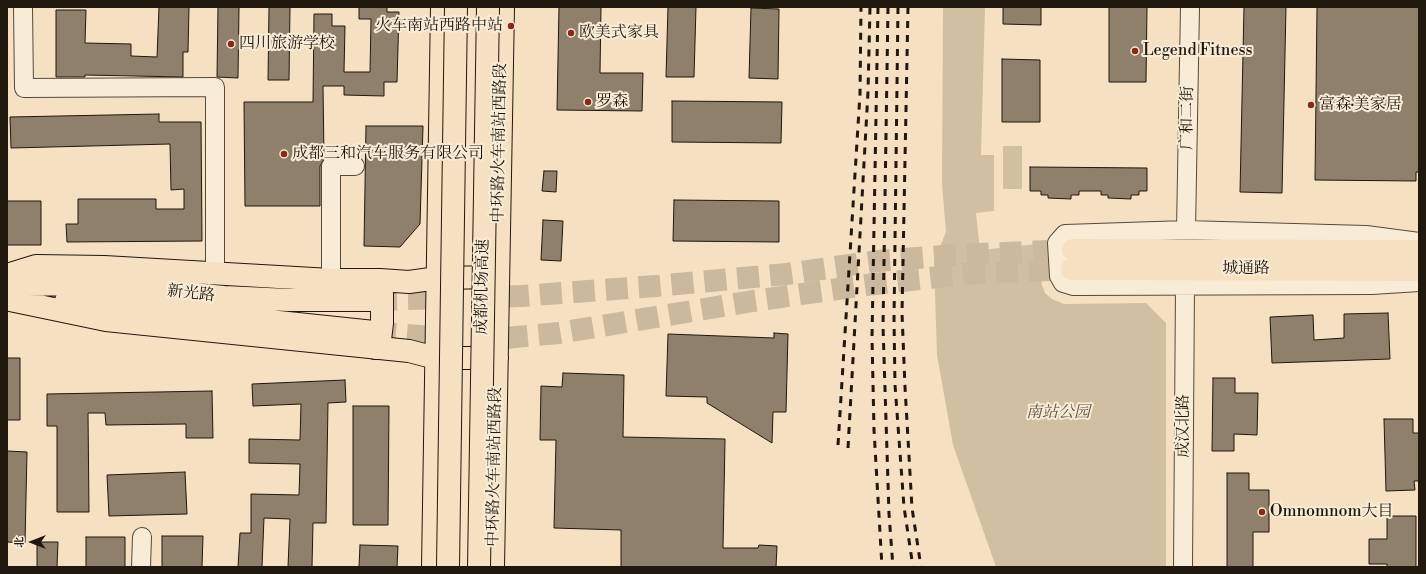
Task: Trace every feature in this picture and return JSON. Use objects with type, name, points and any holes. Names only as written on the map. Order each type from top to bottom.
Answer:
[{"type":"main road","points":[[433,567],[442,7]]},
{"type":"main road","name":"成都机场高速","points":[[448,567],[456,7]]},
{"type":"main road","name":"成都机场高速","points":[[478,567],[488,7]]},
{"type":"main road","name":"中环路火车南站西路段","points":[[493,567],[503,7]]},
{"type":"main road","name":"城通路","points":[[1419,251],[1072,260],[1419,270]]},
{"type":"main road","points":[[7,275],[36,266],[104,267],[331,280],[377,290],[409,282],[438,278],[498,277]]},
{"type":"main road","name":"新光路","points":[[8,295],[86,284],[224,297],[288,300],[377,290]]},
{"type":"main road","points":[[8,295],[78,301],[380,340],[382,323],[382,294],[377,290]]},
{"type":"main road","points":[[374,340],[408,352],[436,358],[497,358]]},
{"type":"street","points":[[23,7],[24,88],[215,87],[215,274]]},
{"type":"street","name":"广和二街","points":[[1186,230],[1190,7]]},
{"type":"street","points":[[331,280],[331,166],[355,166]]},
{"type":"street","points":[[1419,242],[1366,235],[1186,230],[1065,234],[1057,243],[1059,276],[1063,283],[1073,286],[1372,285],[1419,282]]},
{"type":"street","name":"成汉北路","points":[[1182,567],[1185,285]]},
{"type":"street","points":[[141,567],[142,537]]},
{"type":"green space","name":"南站公园","points":[[943,7],[985,7],[981,155],[994,155],[994,211],[976,213],[980,250],[1038,244],[1042,285],[1045,293],[1052,299],[1064,304],[1146,303],[1166,323],[1166,567],[996,567],[953,445],[937,355],[934,262],[946,232],[942,184]]},
{"type":"green space","points":[[1003,146],[1022,146],[1022,189],[1003,189]]},
{"type":"building","points":[[159,7],[189,7],[188,52],[183,52],[183,77],[85,75],[85,77],[56,77],[56,10],[86,10],[85,43],[131,44],[131,56],[157,57]]},
{"type":"building","points":[[218,7],[239,7],[238,78],[217,77]]},
{"type":"building","points":[[269,7],[290,7],[289,80],[268,80]]},
{"type":"building","name":"成都三和汽车服务有限公司","points":[[359,7],[387,7],[387,12],[399,12],[397,82],[384,82],[384,96],[344,95],[344,86],[323,86],[324,159],[320,166],[320,206],[245,206],[244,102],[313,102],[314,14],[332,14],[332,26],[345,26],[344,72],[370,72],[371,19],[359,19]]},
{"type":"building","points":[[559,7],[601,7],[600,73],[643,73],[642,111],[557,110]]},
{"type":"building","points":[[668,7],[696,7],[694,77],[666,77]]},
{"type":"building","points":[[1003,7],[1041,7],[1041,25],[1003,24]]},
{"type":"building","points":[[1109,7],[1147,7],[1146,82],[1109,82]]},
{"type":"building","points":[[1244,7],[1286,7],[1282,193],[1240,192]]},
{"type":"building","points":[[1317,7],[1419,7],[1419,172],[1416,172],[1416,181],[1315,180]]},
{"type":"building","points":[[751,8],[779,9],[778,79],[749,78]]},
{"type":"building","points":[[1002,59],[1040,60],[1040,122],[1002,122]]},
{"type":"building","points":[[672,101],[782,102],[781,143],[672,142]]},
{"type":"building","points":[[159,114],[159,122],[201,122],[202,241],[67,242],[66,224],[78,224],[78,199],[156,199],[156,209],[184,209],[184,189],[171,190],[170,144],[11,148],[10,117]]},
{"type":"building","points":[[366,126],[423,126],[420,224],[400,247],[364,246]]},
{"type":"building","points":[[1030,167],[1147,168],[1147,191],[1139,191],[1139,195],[1131,195],[1131,199],[1108,198],[1108,195],[1101,195],[1101,191],[1079,191],[1079,195],[1071,195],[1071,199],[1048,198],[1048,195],[1041,195],[1041,191],[1030,191]]},
{"type":"building","points":[[544,171],[557,171],[556,192],[542,191]]},
{"type":"building","points":[[674,200],[779,201],[779,242],[673,241]]},
{"type":"building","points":[[7,201],[41,201],[41,245],[7,245]]},
{"type":"building","points":[[543,220],[563,221],[561,261],[541,260]]},
{"type":"building","points":[[1388,313],[1390,359],[1272,363],[1270,317],[1313,315],[1314,340],[1344,338],[1344,314]]},
{"type":"building","points":[[774,333],[788,334],[786,412],[773,412],[772,443],[707,403],[707,397],[666,396],[668,334],[774,338]]},
{"type":"building","points":[[7,358],[20,358],[20,420],[7,420]]},
{"type":"building","points":[[563,373],[624,375],[623,437],[725,439],[723,548],[758,548],[759,545],[777,546],[776,567],[621,567],[621,530],[554,528],[556,440],[540,440],[541,386],[562,387]]},
{"type":"building","points":[[1213,378],[1235,378],[1235,393],[1258,393],[1257,435],[1234,434],[1234,451],[1212,451]]},
{"type":"building","points":[[345,380],[346,402],[328,403],[326,523],[313,523],[312,567],[288,567],[290,519],[264,518],[262,567],[238,567],[240,533],[251,533],[251,494],[299,495],[300,464],[249,463],[249,439],[300,440],[301,404],[253,406],[252,384]]},
{"type":"building","points":[[212,391],[213,438],[186,438],[186,424],[106,425],[105,413],[88,413],[89,512],[57,512],[57,426],[47,426],[47,394]]},
{"type":"building","points":[[353,406],[389,406],[388,525],[353,525]]},
{"type":"building","points":[[1384,419],[1413,419],[1413,433],[1419,433],[1419,481],[1414,481],[1415,490],[1386,491]]},
{"type":"building","points":[[7,451],[27,452],[25,543],[7,542]]},
{"type":"building","points":[[185,472],[187,514],[109,516],[107,475]]},
{"type":"building","points":[[1227,473],[1249,473],[1249,490],[1269,490],[1269,532],[1253,532],[1253,567],[1227,567]]},
{"type":"building","points":[[1387,516],[1416,516],[1416,567],[1387,567],[1387,564],[1369,564],[1369,539],[1387,539]]},
{"type":"building","points":[[162,536],[203,536],[202,567],[162,567]]},
{"type":"building","points":[[86,537],[125,537],[125,567],[86,567]]},
{"type":"building","points":[[37,542],[58,542],[57,567],[37,567]]},
{"type":"building","points":[[360,545],[398,546],[397,567],[359,567]]},
{"type":"tunnel","points":[[375,300],[521,296],[656,286],[786,274],[878,261],[956,255],[1073,250]]},
{"type":"tunnel","points":[[374,332],[443,338],[505,338],[559,333],[753,301],[866,285],[965,274],[1072,269]]},
{"type":"railway","points":[[838,445],[860,94],[861,7]]},
{"type":"railway","points":[[848,448],[868,92],[870,7]]},
{"type":"railway","points":[[878,7],[872,337],[874,430],[882,567]]},
{"type":"railway","points":[[888,7],[883,326],[889,514],[893,567]]},
{"type":"railway","points":[[898,7],[894,319],[895,385],[904,507],[913,567]]},
{"type":"railway","points":[[908,7],[902,313],[912,508],[921,567]]},
{"type":"place","name":"火车南站西路中站","points":[[511,26]]},
{"type":"place","name":"欧美式家具","points":[[571,33]]},
{"type":"place","name":"四川旅游学校","points":[[231,44]]},
{"type":"place","name":"Legend Fitness","points":[[1135,51]]},
{"type":"place","name":"罗森","points":[[588,102]]},
{"type":"place","name":"富森·美家居","points":[[1311,105]]},
{"type":"place","name":"成都三和汽车服务有限公司","points":[[284,154]]},
{"type":"place","name":"Omnomnom大目","points":[[1262,512]]}]
